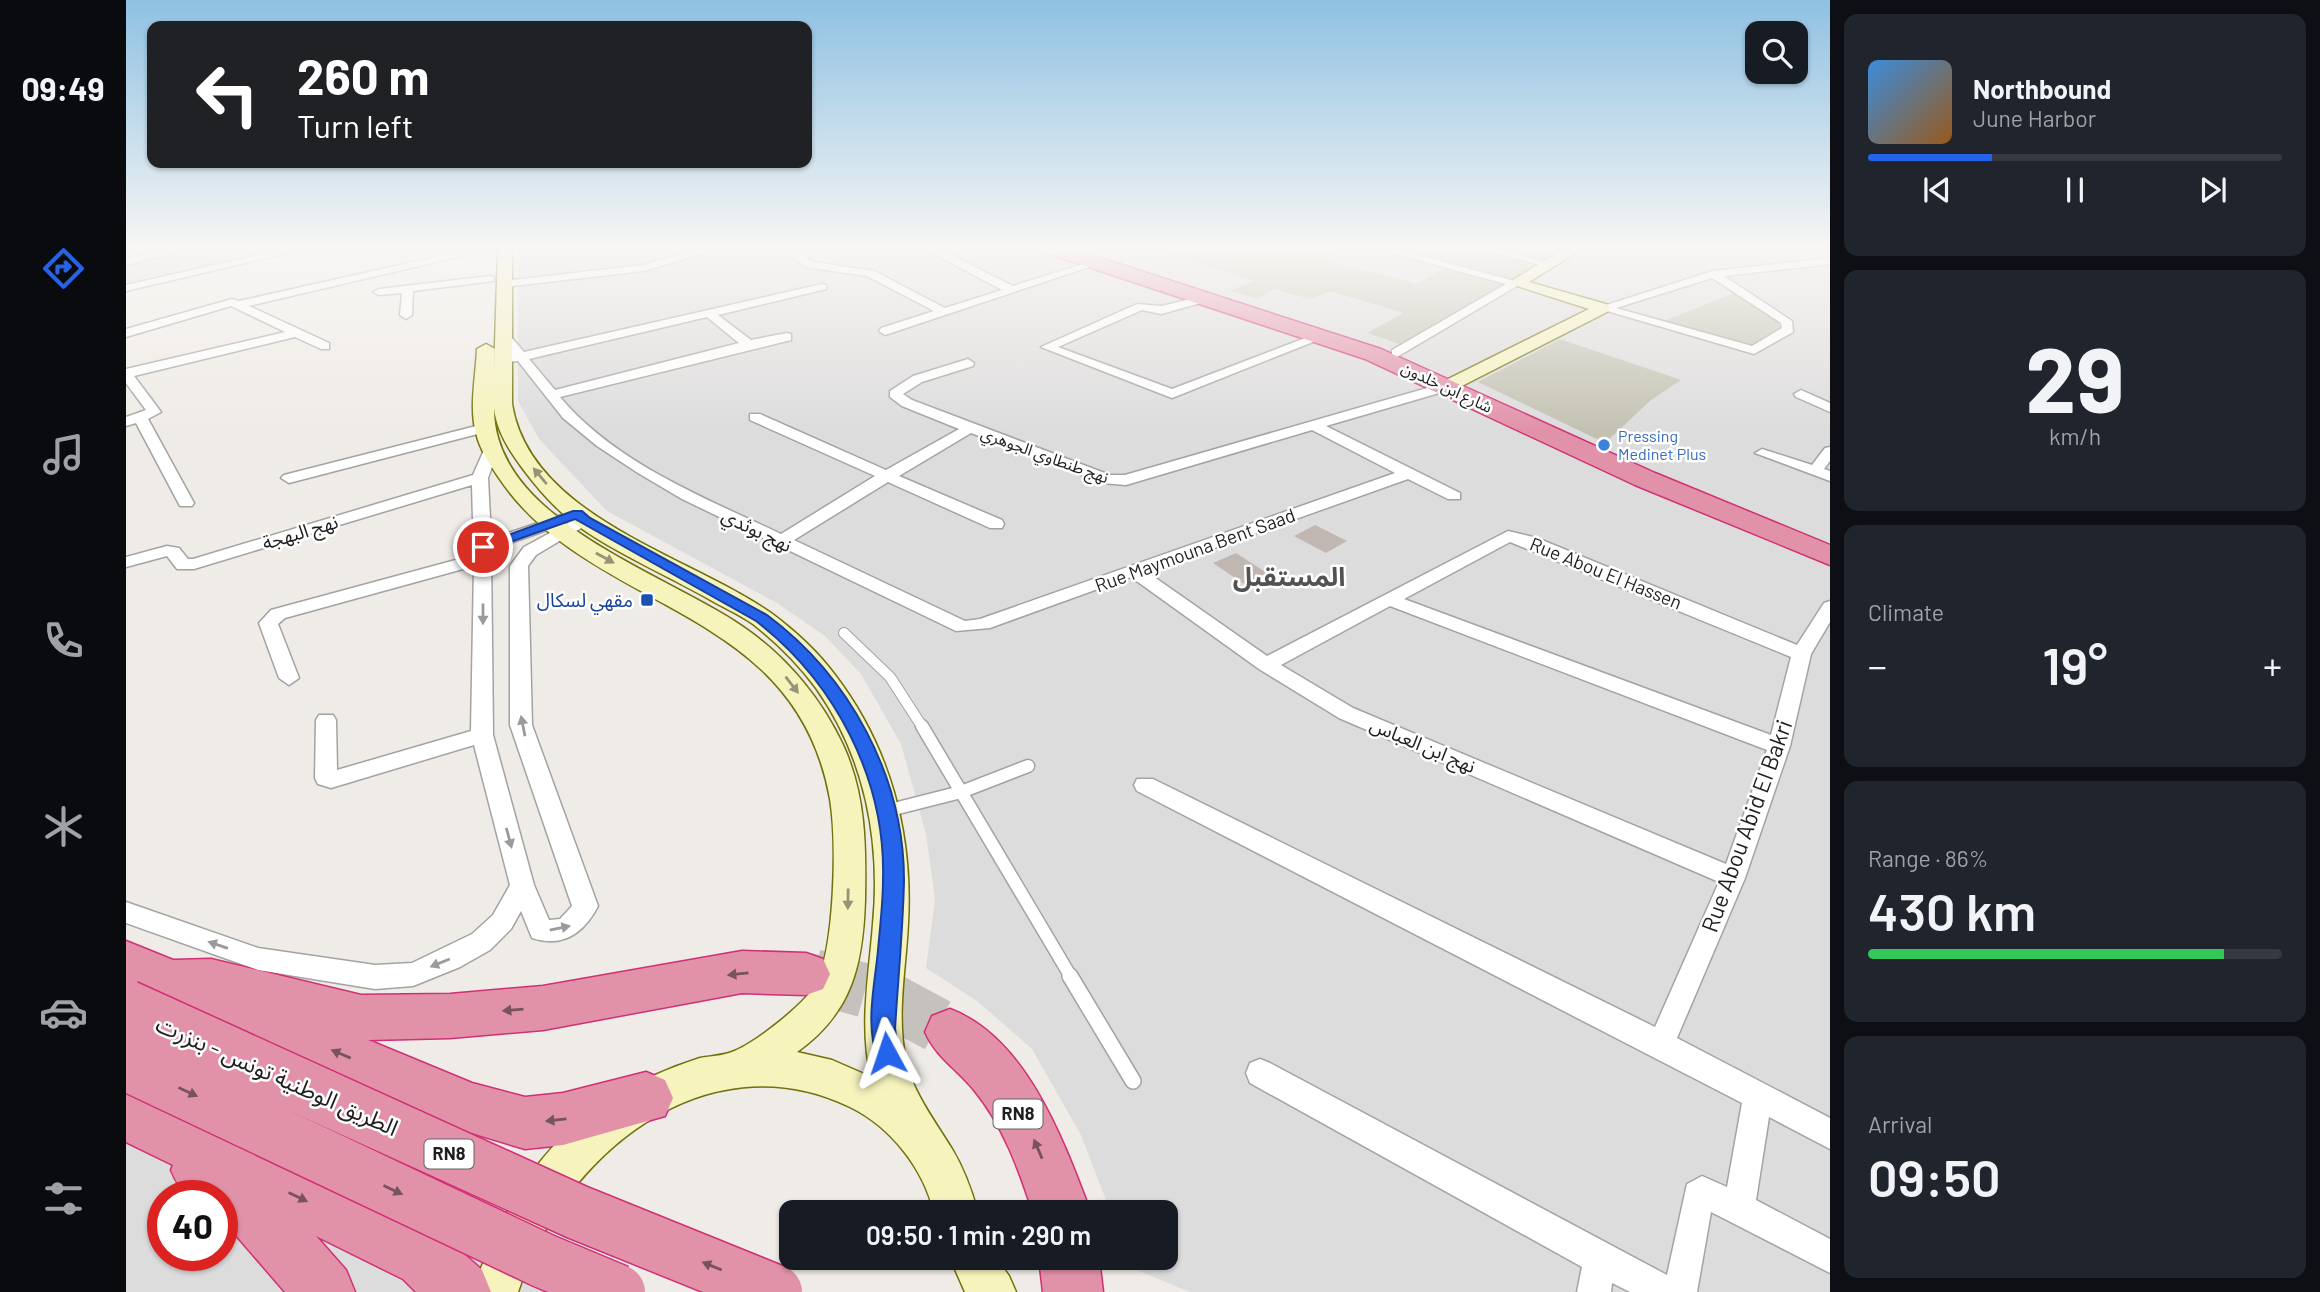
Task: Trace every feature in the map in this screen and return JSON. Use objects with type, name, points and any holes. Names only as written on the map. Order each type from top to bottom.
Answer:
[{"type":"highway","name":"شارع ابن خلدون","points":[[1237,309],[1322,336],[1455,384],[1621,457],[1830,543]]},
{"type":"highway","name":"شارع ابن خلدون","points":[[1255,309],[1397,353],[1587,454],[1830,556]]},
{"type":"highway","points":[[141,984],[211,980],[361,1018],[450,1016],[543,1008],[742,972],[806,974]]},
{"type":"highway","points":[[141,984],[471,1109],[525,1123],[563,1119],[646,1098]]},
{"type":"highway","name":"الطريق الوطنية تونس - بنزرت","points":[[141,984],[578,1212],[775,1292]]},
{"type":"highway","name":"RN8","points":[[950,1032],[993,1073],[1037,1143],[1057,1200]]},
{"type":"highway","points":[[126,1063],[544,1261],[618,1292]]},
{"type":"highway","points":[[126,1114],[424,1258],[460,1292]]},
{"type":"highway","points":[[126,1121],[248,1203],[324,1292]]},
{"type":"street","points":[[126,333],[207,309]]},
{"type":"street","points":[[246,309],[325,346]]},
{"type":"street","points":[[407,309],[407,315]]},
{"type":"street","points":[[499,309],[506,426],[569,523],[761,618],[784,635],[812,663],[852,717],[886,811],[894,878],[883,1029],[891,1077],[952,1200]]},
{"type":"street","points":[[503,353],[730,309]]},
{"type":"street","points":[[885,331],[948,309]]},
{"type":"street","points":[[1133,309],[1046,345],[1048,349],[1172,394],[1322,336]]},
{"type":"street","points":[[1397,353],[1472,309]]},
{"type":"street","points":[[1455,384],[1600,309]]},
{"type":"street","points":[[1608,309],[1754,350],[1789,329],[1786,321],[1768,309]]},
{"type":"street","points":[[710,314],[749,344]]},
{"type":"street","points":[[186,503],[133,420],[151,414],[155,409],[127,376],[131,372],[295,333]]},
{"type":"street","points":[[551,395],[749,344],[787,337]]},
{"type":"street","points":[[503,353],[480,478],[483,553],[482,735],[522,885],[541,930],[556,931],[569,928],[579,919],[585,906],[521,725],[519,566],[530,551],[569,523]]},
{"type":"street","name":"نهج بوثدي","points":[[503,353],[594,436],[643,470],[688,496],[963,627],[983,624]]},
{"type":"street","points":[[968,363],[923,377],[895,394],[907,402],[970,428]]},
{"type":"street","name":"نهج طنطاوي الجوهري","points":[[780,541],[970,428],[1114,481],[1455,384]]},
{"type":"street","points":[[1801,394],[1830,408]]},
{"type":"street","points":[[755,417],[996,524]]},
{"type":"street","points":[[1313,425],[1454,496]]},
{"type":"street","points":[[289,478],[487,439]]},
{"type":"street","points":[[487,439],[521,494],[569,523],[760,651],[793,685],[833,752],[844,788],[849,828],[848,912],[841,956],[829,997],[817,1014],[744,1067]]},
{"type":"street","points":[[1762,453],[1823,473],[1830,451]]},
{"type":"street","name":"Rue Maymouna Bent Saad","points":[[983,624],[1406,474]]},
{"type":"street","name":"نهج البهجة","points":[[126,562],[167,551],[173,552],[183,565],[194,564],[480,478]]},
{"type":"street","points":[[289,678],[268,623],[278,614],[483,553],[569,523]]},
{"type":"street","name":"Rue Abou El Hassen","points":[[1266,665],[1500,538],[1516,537],[1801,654]]},
{"type":"street","name":"نهج ابن العباس","points":[[1135,572],[1266,665],[1346,713],[1733,878]]},
{"type":"street","points":[[1387,599],[1779,746]]},
{"type":"street","name":"Rue Abou Abid El Bakri","points":[[1661,1044],[1733,878],[1779,746],[1801,654],[1830,607]]},
{"type":"street","points":[[327,720],[326,778],[331,780],[482,735]]},
{"type":"street","points":[[1145,785],[1661,1044],[1830,1134]]},
{"type":"street","points":[[126,912],[258,959],[375,977],[413,974],[451,959],[481,942],[502,922],[522,885]]},
{"type":"street","points":[[495,1292],[511,1245],[552,1179],[603,1128],[646,1098],[702,1076],[744,1067],[798,1068],[849,1083],[894,1110],[930,1152]]},
{"type":"street","points":[[1260,1073],[1665,1292]]},
{"type":"street","points":[[1739,1208],[1758,1096]]},
{"type":"street","points":[[1680,1292],[1698,1195],[1709,1193],[1830,1257]]},
{"type":"street","points":[[1594,1292],[1600,1259]]},
{"type":"street","points":[[965,1270],[965,1292]]},
{"type":"street","points":[[976,1270],[993,1292]]},
{"type":"lane","points":[[844,633],[890,677],[1133,1081]]},
{"type":"lane","points":[[886,811],[961,792],[1028,766]]},
{"type":"shaded area","points":[[518,309],[1830,309],[1830,1292],[1190,1292],[1137,1270],[1178,1270],[1178,1200],[1106,1200],[1081,1135],[1032,1049],[977,1001],[926,968],[935,899],[926,834],[901,744],[861,674],[825,636],[777,603],[607,511],[539,439],[518,401]]},
{"type":"shaded area","points":[[1392,309],[1465,309],[1405,346],[1367,333],[1404,313]]},
{"type":"shaded area","points":[[1694,309],[1760,309],[1777,320],[1780,327],[1751,346],[1662,322]]},
{"type":"shaded area","points":[[1560,339],[1681,380],[1651,400],[1605,443],[1478,382]]},
{"type":"shaded area","points":[[126,1081],[597,1292],[126,1292]]},
{"type":"building","points":[[1315,525],[1347,541],[1326,553],[1294,536]]},
{"type":"building","points":[[1236,553],[1267,573],[1244,584],[1213,563]]},
{"type":"tunnel","points":[[806,974],[820,977]]},
{"type":"tunnel","points":[[813,976],[881,995],[950,1032]]},
{"type":"place","name":"Pressing Medinet Plus","points":[[1604,445]]},
{"type":"place","name":"مقهي لسكال","points":[[647,600]]},
{"type":"district","name":"المستقبل","points":[[1289,577]]},
{"type":"route","points":[[483,547],[577,514],[585,521],[761,618],[784,635],[812,663],[852,717],[867,752],[888,819],[894,878],[883,1029],[887,1053]]}]
